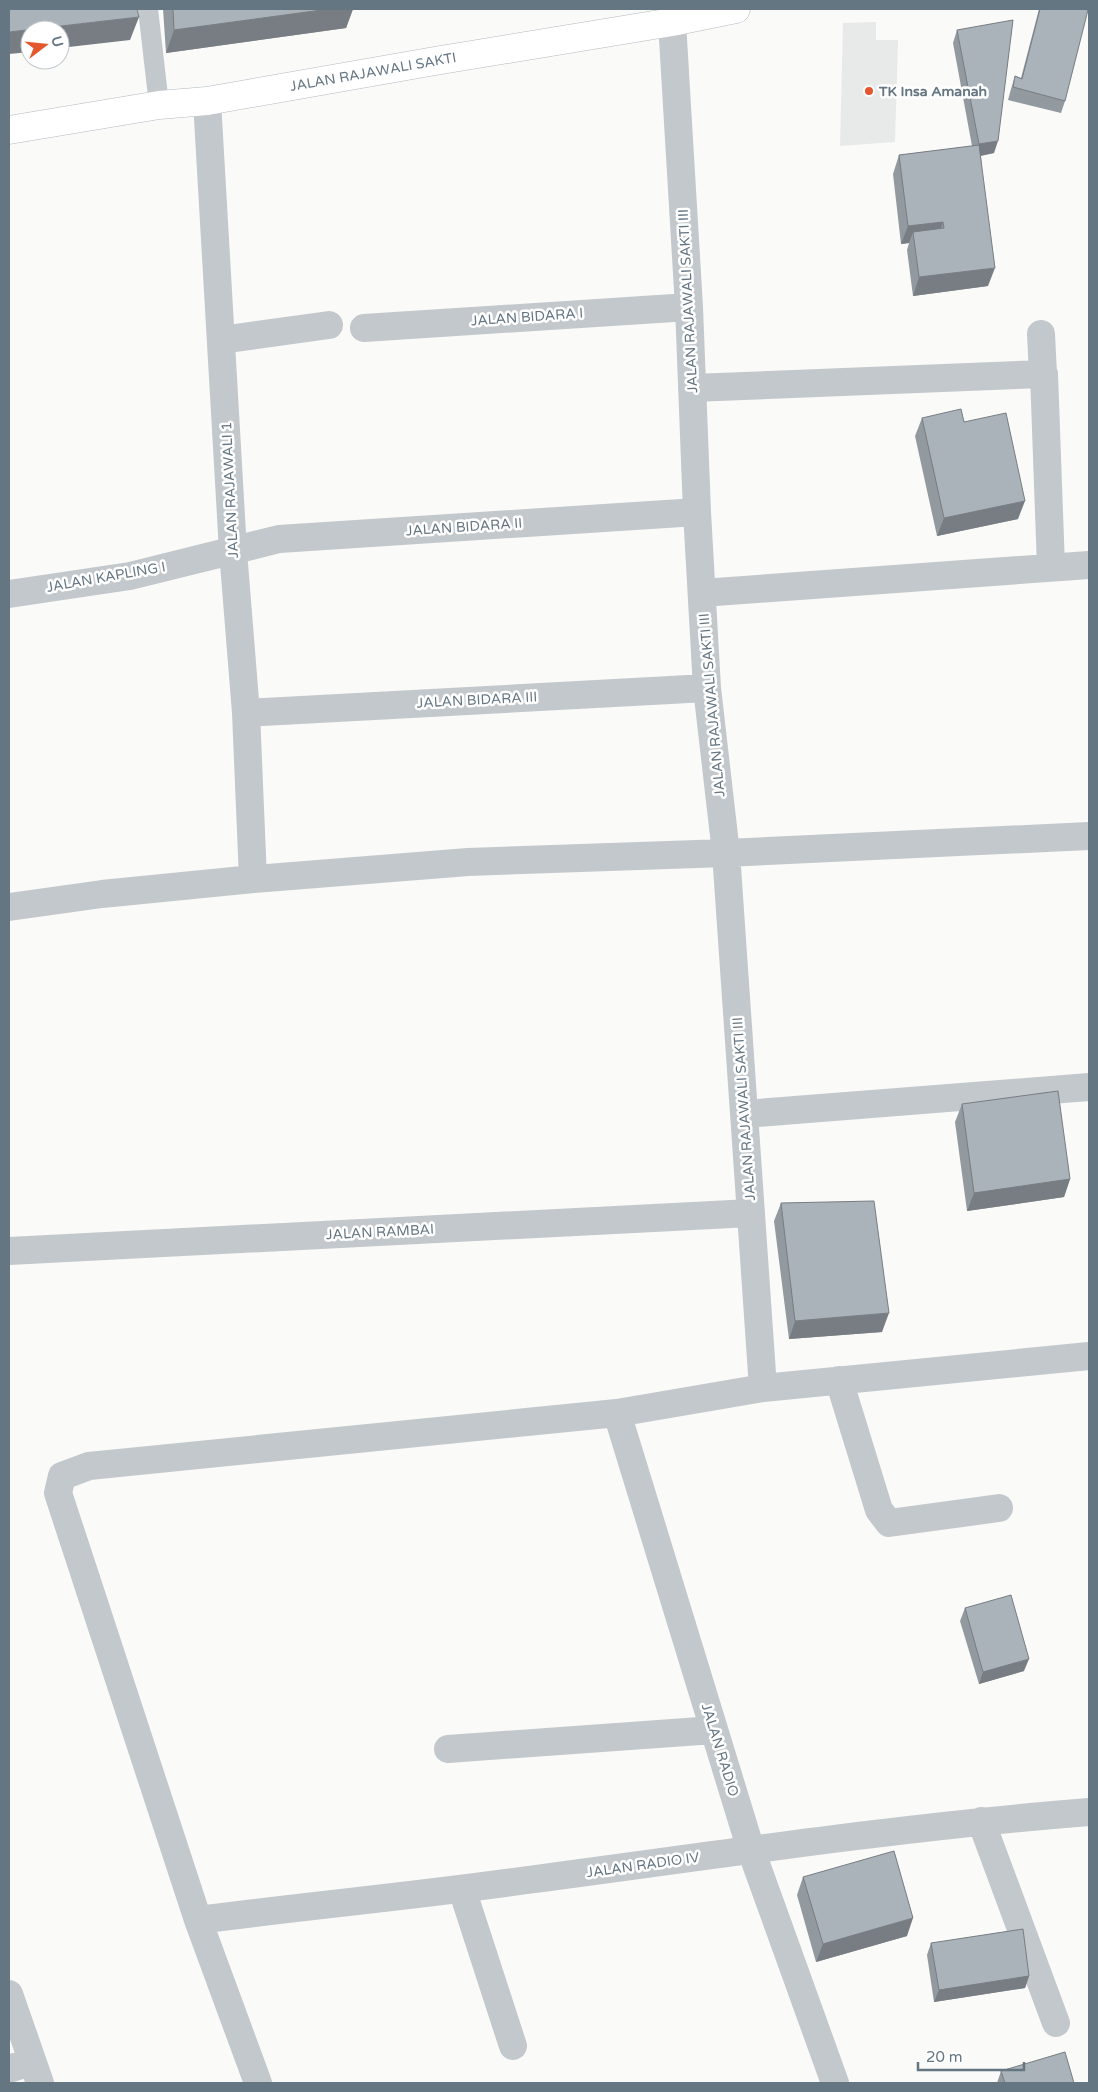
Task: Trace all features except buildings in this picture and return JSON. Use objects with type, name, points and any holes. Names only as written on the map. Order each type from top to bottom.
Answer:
[{"type":"street","name":"JALAN RAJAWALI SAKTI","points":[[9,130],[159,105],[207,101],[672,22],[736,9]]},
{"type":"street","name":"JALAN RAJAWALI SAKTI III","points":[[672,22],[689,308],[697,512],[707,688],[726,854],[763,1388]]},
{"type":"street","name":"JALAN RAJAWALI 1","points":[[207,101],[233,551],[246,713],[253,879]]},
{"type":"street","name":"JALAN BIDARA I","points":[[364,328],[689,308]]},
{"type":"street","points":[[221,340],[329,325]]},
{"type":"street","points":[[1041,334],[1052,568]]},
{"type":"street","points":[[692,388],[1043,374]]},
{"type":"street","name":"JALAN BIDARA II","points":[[233,551],[279,539],[697,512]]},
{"type":"street","name":"JALAN KAPLING I","points":[[9,594],[130,576],[233,551]]},
{"type":"street","points":[[702,593],[1089,565]]},
{"type":"street","name":"JALAN BIDARA III","points":[[246,713],[707,688]]},
{"type":"street","points":[[9,907],[102,894],[253,879],[468,862],[726,854],[1089,836]]},
{"type":"street","points":[[745,1114],[1089,1087]]},
{"type":"street","name":"JALAN RAMBAI","points":[[9,1250],[751,1213]]},
{"type":"street","points":[[258,2083],[198,1920],[58,1493],[62,1476],[89,1466],[616,1413],[763,1388],[1089,1356]]},
{"type":"street","points":[[839,1380],[878,1510],[889,1523],[999,1508]]},
{"type":"street","name":"JALAN RADIO","points":[[616,1413],[751,1850],[835,2083]]},
{"type":"street","points":[[448,1750],[714,1730]]},
{"type":"street","name":"JALAN RADIO IV","points":[[198,1920],[462,1889],[981,1821],[1089,1812]]},
{"type":"street","points":[[981,1821],[1056,2023]]},
{"type":"street","points":[[462,1889],[513,2046]]},
{"type":"street","points":[[9,1994],[27,2071]]},
{"type":"lane","points":[[148,9],[159,105]]},
{"type":"shaded area","name":"TK Insa Amanah","points":[[876,22],[876,40],[898,40],[895,142],[840,146],[843,23]]},
{"type":"place","name":"TK Insa Amanah","points":[[869,91]]}]
